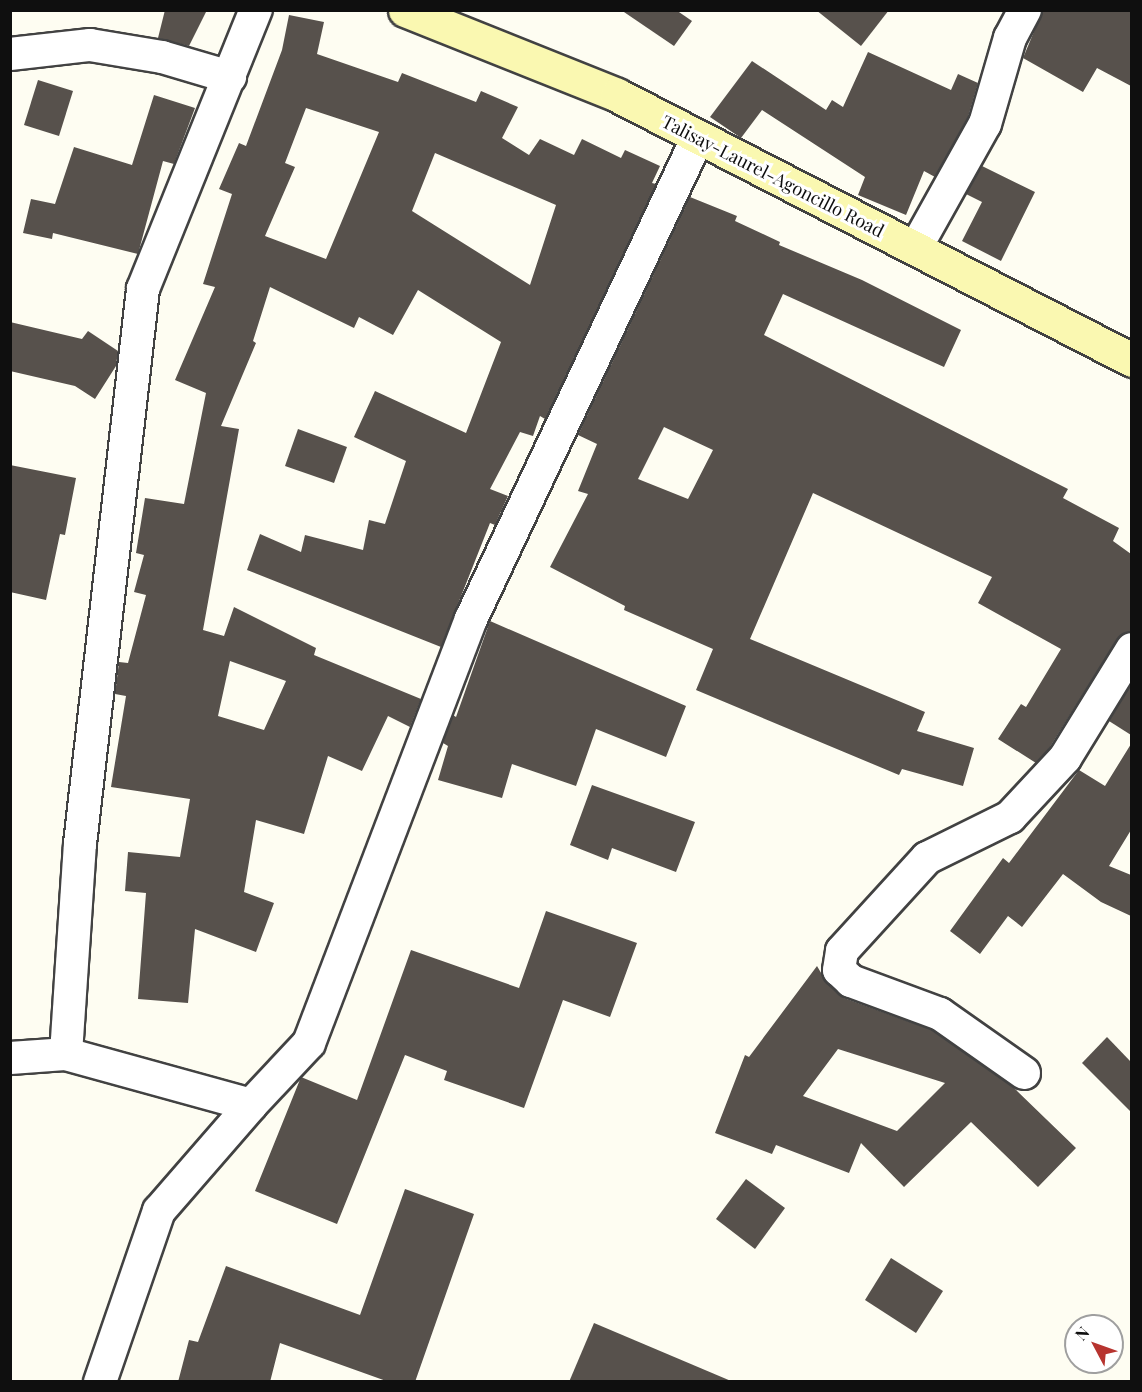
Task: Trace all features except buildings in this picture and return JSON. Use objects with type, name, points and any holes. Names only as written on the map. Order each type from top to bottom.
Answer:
[{"type":"main road","name":"Talisay-Laurel-Agoncillo Road","points":[[405,10],[617,96],[1131,360]]},
{"type":"street","points":[[66,1054],[80,844],[143,289],[256,10]]},
{"type":"street","points":[[915,249],[985,124],[1010,38],[1024,10]]},
{"type":"street","points":[[10,54],[90,45],[162,57],[230,77]]},
{"type":"street","points":[[100,1382],[159,1211],[251,1105],[309,1043],[471,619],[698,137]]},
{"type":"street","points":[[1024,1073],[940,1014],[851,981],[839,970],[842,951],[927,858],[1010,817],[1065,758],[1131,649]]},
{"type":"street","points":[[10,1058],[66,1054],[251,1105]]}]
